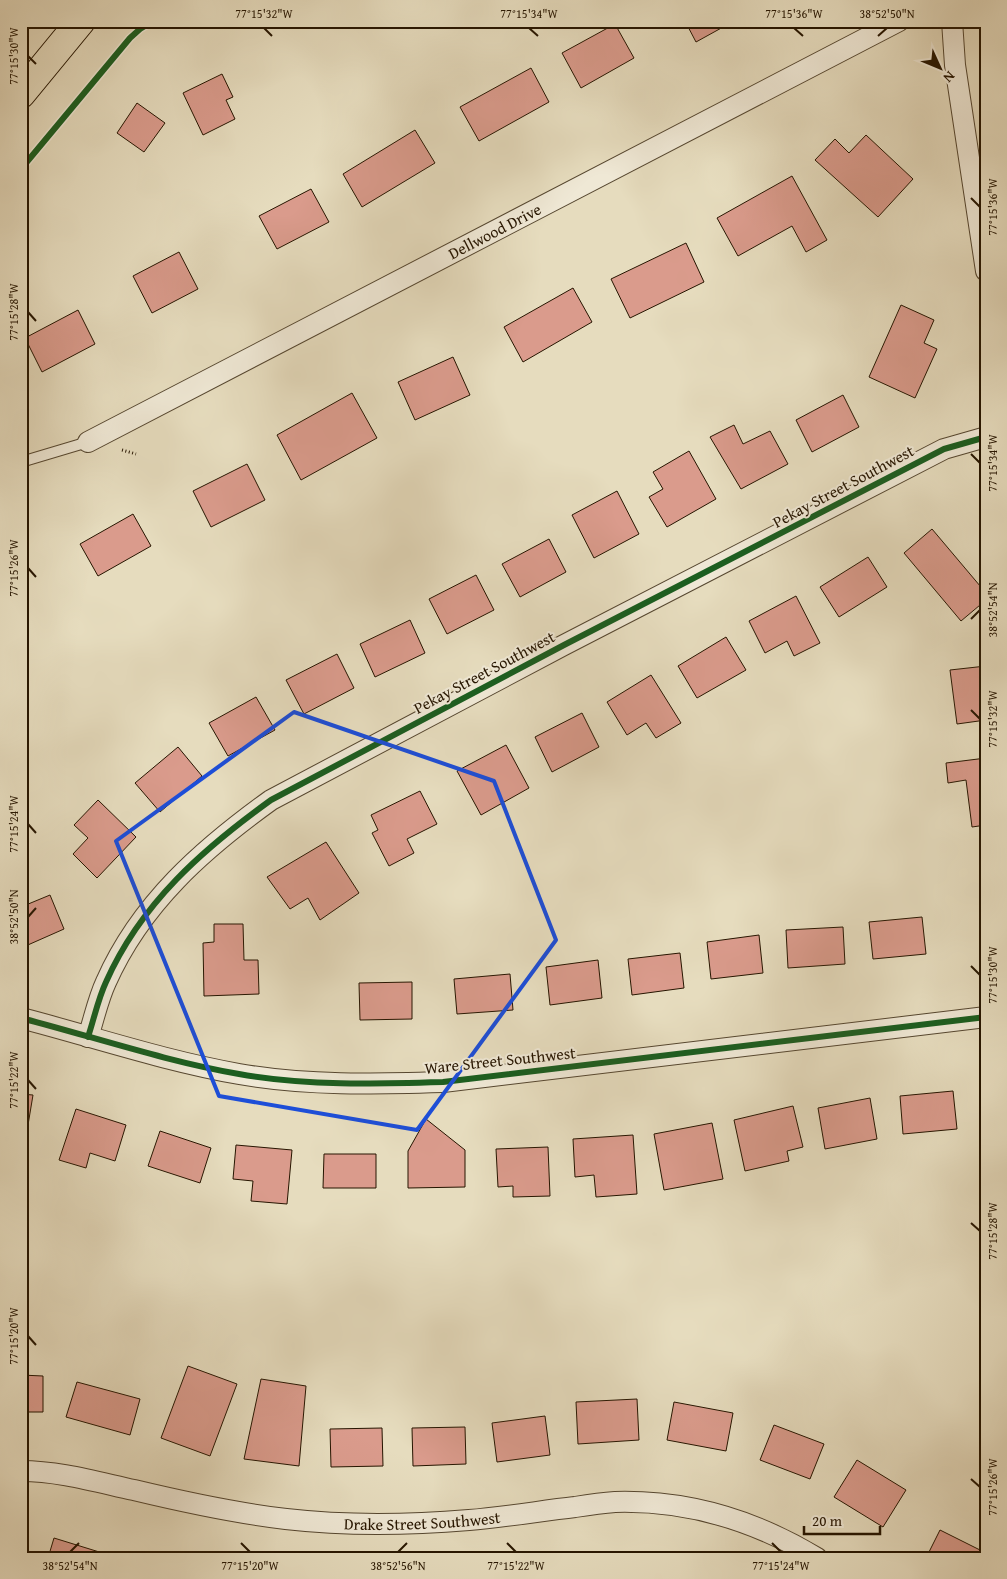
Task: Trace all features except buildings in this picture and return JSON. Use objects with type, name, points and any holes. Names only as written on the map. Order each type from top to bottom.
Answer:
[{"type":"highway","points":[[21,94],[81,21]]},
{"type":"street","name":"Dellwood Drive","points":[[88,442],[899,21]]},
{"type":"street","points":[[952,21],[955,65],[986,271]]},
{"type":"street","name":"Pekay Street Southwest","points":[[88,1037],[105,983],[125,944],[150,908],[184,871],[232,828],[271,800],[564,645],[944,449],[986,437]]},
{"type":"street","name":"Ware Street Southwest","points":[[21,1018],[158,1057],[240,1074],[300,1082],[370,1084],[443,1082],[986,1017]]},
{"type":"street","name":"Drake Street Southwest","points":[[21,1471],[82,1478],[206,1507],[285,1519],[326,1522],[407,1524],[471,1520],[614,1502],[656,1503],[703,1510],[749,1525],[797,1546],[817,1558]]},
{"type":"lane","points":[[21,462],[88,442]]},
{"type":"highlighted area","points":[[294,712],[494,781],[556,940],[417,1130],[219,1096],[116,841]]},
{"type":"cycle path","points":[[21,169],[130,38],[153,21]]},
{"type":"cycle path","points":[[88,1037],[106,982],[120,954],[137,927],[176,880],[198,858],[271,800],[564,645],[944,449],[986,437]]},
{"type":"cycle path","points":[[21,1018],[211,1069],[290,1081],[366,1084],[443,1082],[986,1017]]}]
